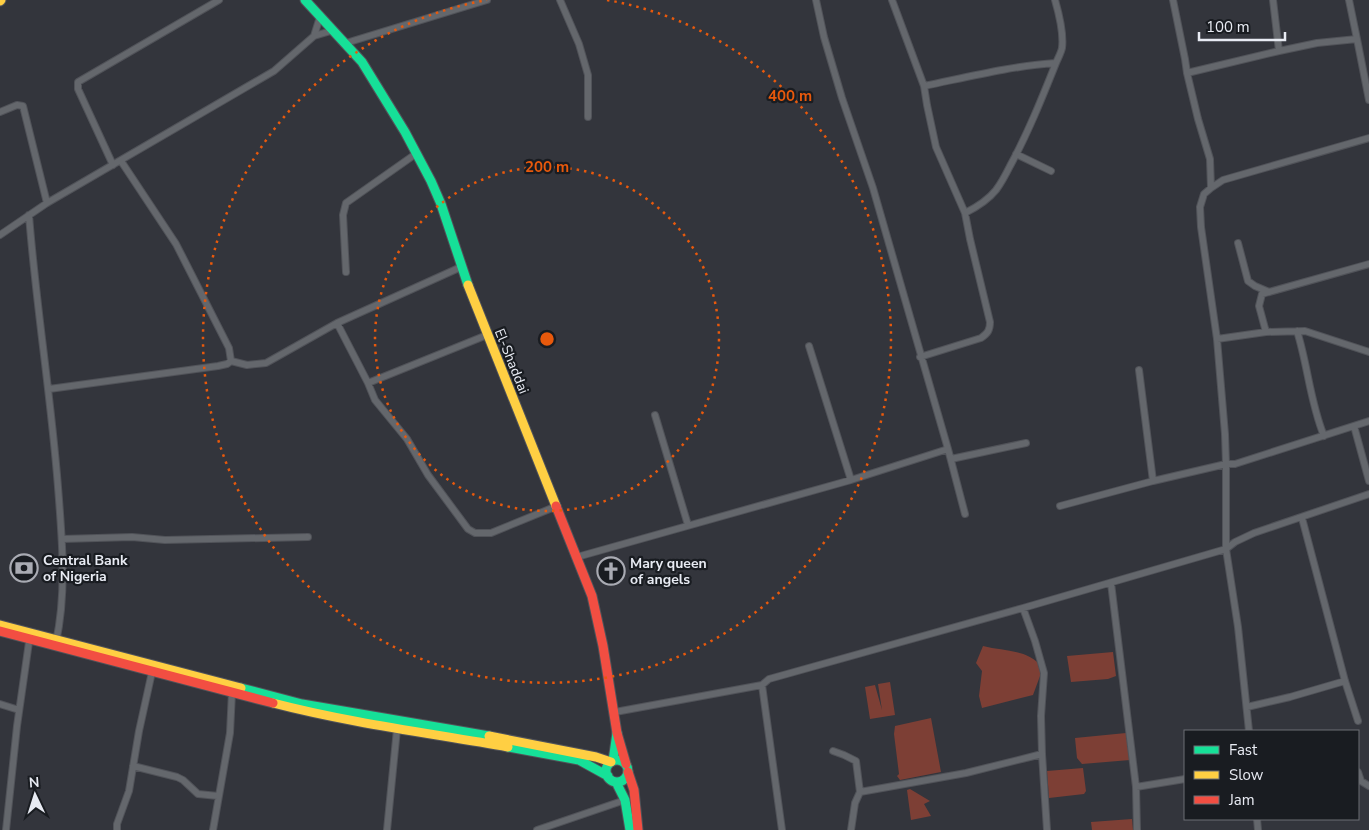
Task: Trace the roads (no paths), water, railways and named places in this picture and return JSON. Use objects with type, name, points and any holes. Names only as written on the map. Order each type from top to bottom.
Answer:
[{"type":"street","points":[[113,165],[78,90],[78,82],[219,0]]},
{"type":"street","name":"El-Shaddai","points":[[305,0],[346,43],[374,79],[416,153],[441,204],[461,267],[487,335],[578,557],[592,596],[603,646],[617,733],[634,790],[638,830]]},
{"type":"street","points":[[346,43],[487,0]]},
{"type":"street","points":[[560,0],[579,44],[588,75],[588,117]]},
{"type":"street","points":[[816,0],[824,37],[842,98],[873,188],[920,357],[951,458],[965,514]]},
{"type":"street","points":[[892,0],[924,86],[936,147],[966,213],[971,245],[986,301],[990,329],[981,338],[920,357]]},
{"type":"street","points":[[966,213],[980,206],[996,191],[1040,103],[1062,48],[1059,14],[1055,0]]},
{"type":"street","points":[[1173,0],[1187,73],[1210,158],[1211,188]]},
{"type":"street","points":[[1273,0],[1279,51]]},
{"type":"street","points":[[1349,0],[1369,100]]},
{"type":"street","points":[[314,36],[320,17]]},
{"type":"street","points":[[0,235],[47,203],[274,70],[314,36],[334,30]]},
{"type":"street","points":[[1187,73],[1279,51],[1357,39]]},
{"type":"street","points":[[924,86],[995,70],[1056,63]]},
{"type":"street","points":[[0,112],[17,105],[23,106],[47,203]]},
{"type":"street","points":[[1249,730],[1238,627],[1226,549],[1225,434],[1218,339],[1208,280],[1200,207],[1204,194],[1223,180],[1369,138]]},
{"type":"street","points":[[346,272],[343,215],[346,203],[416,153]]},
{"type":"street","points":[[1016,154],[1051,171]]},
{"type":"street","points":[[121,161],[176,244],[190,269],[229,348],[231,360]]},
{"type":"street","points":[[29,215],[49,389],[62,539],[60,617],[56,642]]},
{"type":"street","points":[[1238,243],[1248,280],[1255,286],[1269,292]]},
{"type":"street","points":[[1266,332],[1259,306],[1262,294],[1369,264]]},
{"type":"street","points":[[231,360],[247,366],[266,363],[337,323],[461,267]]},
{"type":"street","points":[[337,323],[375,400],[407,439],[428,474],[468,529],[475,533],[491,533],[557,506]]},
{"type":"street","points":[[1218,339],[1266,332],[1297,331],[1312,333],[1369,352]]},
{"type":"street","points":[[1297,331],[1304,355],[1315,415],[1324,436]]},
{"type":"street","points":[[368,383],[487,335]]},
{"type":"street","points":[[809,346],[851,480]]},
{"type":"street","points":[[49,389],[218,366],[227,364],[231,360]]},
{"type":"street","points":[[1139,370],[1153,481]]},
{"type":"street","points":[[655,415],[688,525]]},
{"type":"street","points":[[1060,506],[1153,481],[1226,464],[1235,464],[1369,421]]},
{"type":"street","points":[[1354,426],[1369,481]]},
{"type":"street","points":[[951,458],[1026,443]]},
{"type":"street","points":[[578,557],[851,480],[948,449]]},
{"type":"street","points":[[615,712],[762,685],[769,679],[1226,549],[1254,533],[1369,494]]},
{"type":"street","points":[[1302,518],[1345,681],[1358,721]]},
{"type":"street","points":[[62,539],[138,537],[165,540],[308,537]]},
{"type":"street","points":[[1111,583],[1136,787],[1137,830]]},
{"type":"street","points":[[1024,608],[1044,673],[1041,716],[1047,830]]},
{"type":"street","points":[[0,625],[29,636]]},
{"type":"street","points":[[0,632],[56,642],[301,707],[479,738],[567,751],[612,762],[620,760],[627,768],[623,780],[612,779],[579,760],[479,738],[397,729],[232,692],[152,672],[56,642]]},
{"type":"street","points":[[6,830],[29,636]]},
{"type":"street","points":[[117,830],[117,824],[129,791],[139,730],[152,672]]},
{"type":"street","points":[[1247,707],[1345,681]]},
{"type":"street","points":[[762,685],[782,830]]},
{"type":"street","points":[[213,830],[230,733],[232,692]]},
{"type":"street","points":[[0,704],[19,710]]},
{"type":"street","points":[[387,830],[397,729]]},
{"type":"street","points":[[617,733],[612,762],[606,770],[625,800],[630,830]]},
{"type":"street","points":[[833,751],[844,754],[856,761],[860,792],[855,803],[851,830]]},
{"type":"street","points":[[860,792],[966,773],[1042,754]]},
{"type":"street","points":[[133,766],[177,777],[198,794],[218,796]]},
{"type":"street","points":[[1359,775],[1361,781],[1369,786]]},
{"type":"street","points":[[1136,787],[1184,779]]},
{"type":"street","points":[[537,830],[625,800]]},
{"type":"place","name":"Central Bank of Nigeria","points":[[24,568]]},
{"type":"place","name":"Mary queen of angels","points":[[611,571]]}]
